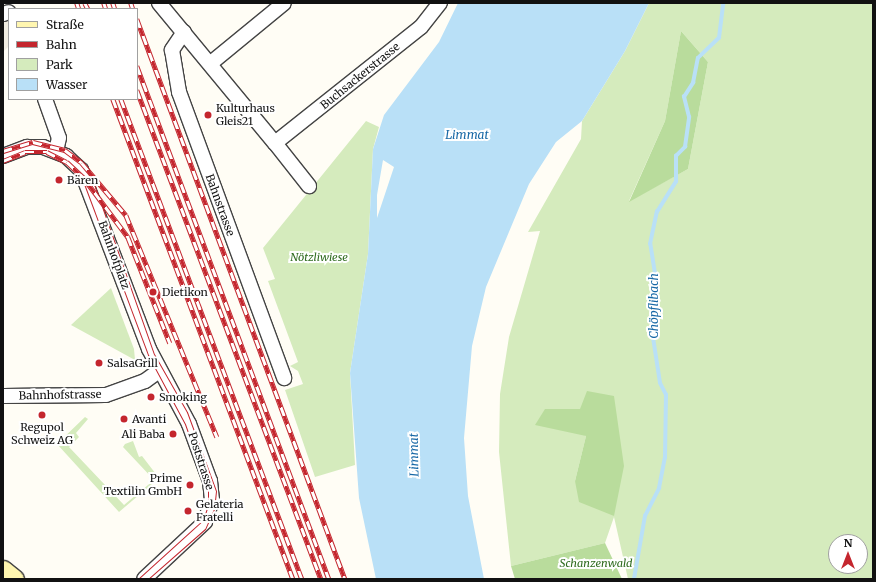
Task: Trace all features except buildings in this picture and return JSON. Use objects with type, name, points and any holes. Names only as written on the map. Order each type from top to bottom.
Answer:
[{"type":"main road","points":[[3,570],[14,579]]},
{"type":"street","points":[[159,3],[211,63],[310,186]]},
{"type":"street","points":[[211,63],[284,3]]},
{"type":"street","name":"Buchsackerstrasse","points":[[275,143],[421,27],[440,3]]},
{"type":"street","name":"Bahnstrasse","points":[[184,32],[174,43],[172,53],[179,92],[284,378]]},
{"type":"street","points":[[45,100],[59,138],[56,151]]},
{"type":"street","name":"Bahnhofplatz","points":[[3,156],[27,147],[56,151],[73,161],[88,182],[159,371]]},
{"type":"street","name":"Bahnhofstrasse","points":[[3,396],[106,395],[145,381],[159,371]]},
{"type":"street","name":"Poststrasse","points":[[144,579],[198,531],[209,515],[212,500],[210,481],[189,424],[159,371]]},
{"type":"green space","points":[[649,3],[873,3],[873,579],[628,579],[614,517],[605,543],[511,566],[499,452],[500,394],[509,337],[540,231],[528,232],[581,139],[582,121],[625,51]],"holes":[[[681,31],[708,62],[688,169],[629,201],[665,121]],[[545,409],[580,409],[614,516],[575,481],[586,436]]]},
{"type":"green space","points":[[681,31],[708,62],[688,169],[629,202],[665,121]]},
{"type":"green space","name":"Nötzliwiese","points":[[366,121],[379,127],[373,149],[368,254],[350,373],[355,465],[315,477],[285,390],[303,384],[298,371],[290,366],[298,362],[268,281],[275,279],[263,248]]},
{"type":"green space","points":[[111,288],[134,349],[135,360],[71,325]]},
{"type":"green space","points":[[587,391],[614,396],[624,466],[614,516],[579,502],[575,481],[586,436],[535,425],[545,409],[580,409]]},
{"type":"green space","points":[[85,417],[88,419],[76,433],[79,437],[69,447],[124,505],[154,480],[123,447],[125,444],[133,441],[139,457],[142,456],[159,478],[119,512],[57,444]]},
{"type":"green space","name":"Schanzenwald","points":[[605,543],[622,579],[515,579],[511,566]]},
{"type":"shaded area","points":[[8,16],[8,47],[3,52],[3,18]]},
{"type":"water","name":"Limmat","points":[[458,3],[649,3],[625,51],[582,121],[556,142],[529,184],[486,287],[472,346],[464,438],[468,496],[484,579],[376,579],[359,498],[350,373],[368,254],[373,149],[384,115],[439,42]],"holes":[[[383,160],[394,167],[377,218],[377,195]]]},
{"type":"waterway","name":"Chöpflibach","points":[[634,579],[645,516],[659,488],[665,458],[666,395],[660,383],[653,338],[656,280],[650,244],[657,212],[676,182],[676,156],[685,147],[689,117],[684,97],[693,83],[698,58],[719,38],[723,3]]},
{"type":"tram line","points":[[82,163],[93,181],[154,354],[187,412],[216,491],[214,509],[205,529],[148,579]]},
{"type":"tram line","points":[[71,166],[83,181],[148,355],[185,424],[208,489],[208,505],[203,520],[138,579]]},
{"type":"railway","points":[[77,3],[79,8]]},
{"type":"railway","points":[[85,3],[88,8]]},
{"type":"railway","points":[[104,3],[106,8]]},
{"type":"railway","points":[[113,3],[115,8]]},
{"type":"railway","points":[[131,3],[133,8]]},
{"type":"railway","points":[[138,22],[345,579]]},
{"type":"railway","points":[[138,69],[329,579]]},
{"type":"railway","points":[[138,93],[321,579]]},
{"type":"railway","points":[[113,100],[293,579]]},
{"type":"railway","points":[[121,100],[302,579]]},
{"type":"railway","points":[[3,151],[33,142],[65,150],[82,163],[126,215],[217,437]]},
{"type":"railway","points":[[3,161],[25,152],[47,152],[67,162],[84,178],[128,237],[170,343]]},
{"type":"place","name":"Kulturhaus Gleis21","points":[[208,115]]},
{"type":"place","name":"Bären","points":[[59,180]]},
{"type":"place","name":"Dietikon","points":[[153,292]]},
{"type":"place","name":"SalsaGrill","points":[[99,363]]},
{"type":"place","name":"Smoking","points":[[151,397]]},
{"type":"place","name":"Regupol Schweiz AG","points":[[42,415]]},
{"type":"place","name":"Avanti","points":[[124,419]]},
{"type":"place","name":"Ali Baba","points":[[173,434]]},
{"type":"place","name":"Prime Textilin GmbH","points":[[190,485]]},
{"type":"place","name":"Gelateria Fratelli","points":[[188,511]]}]
